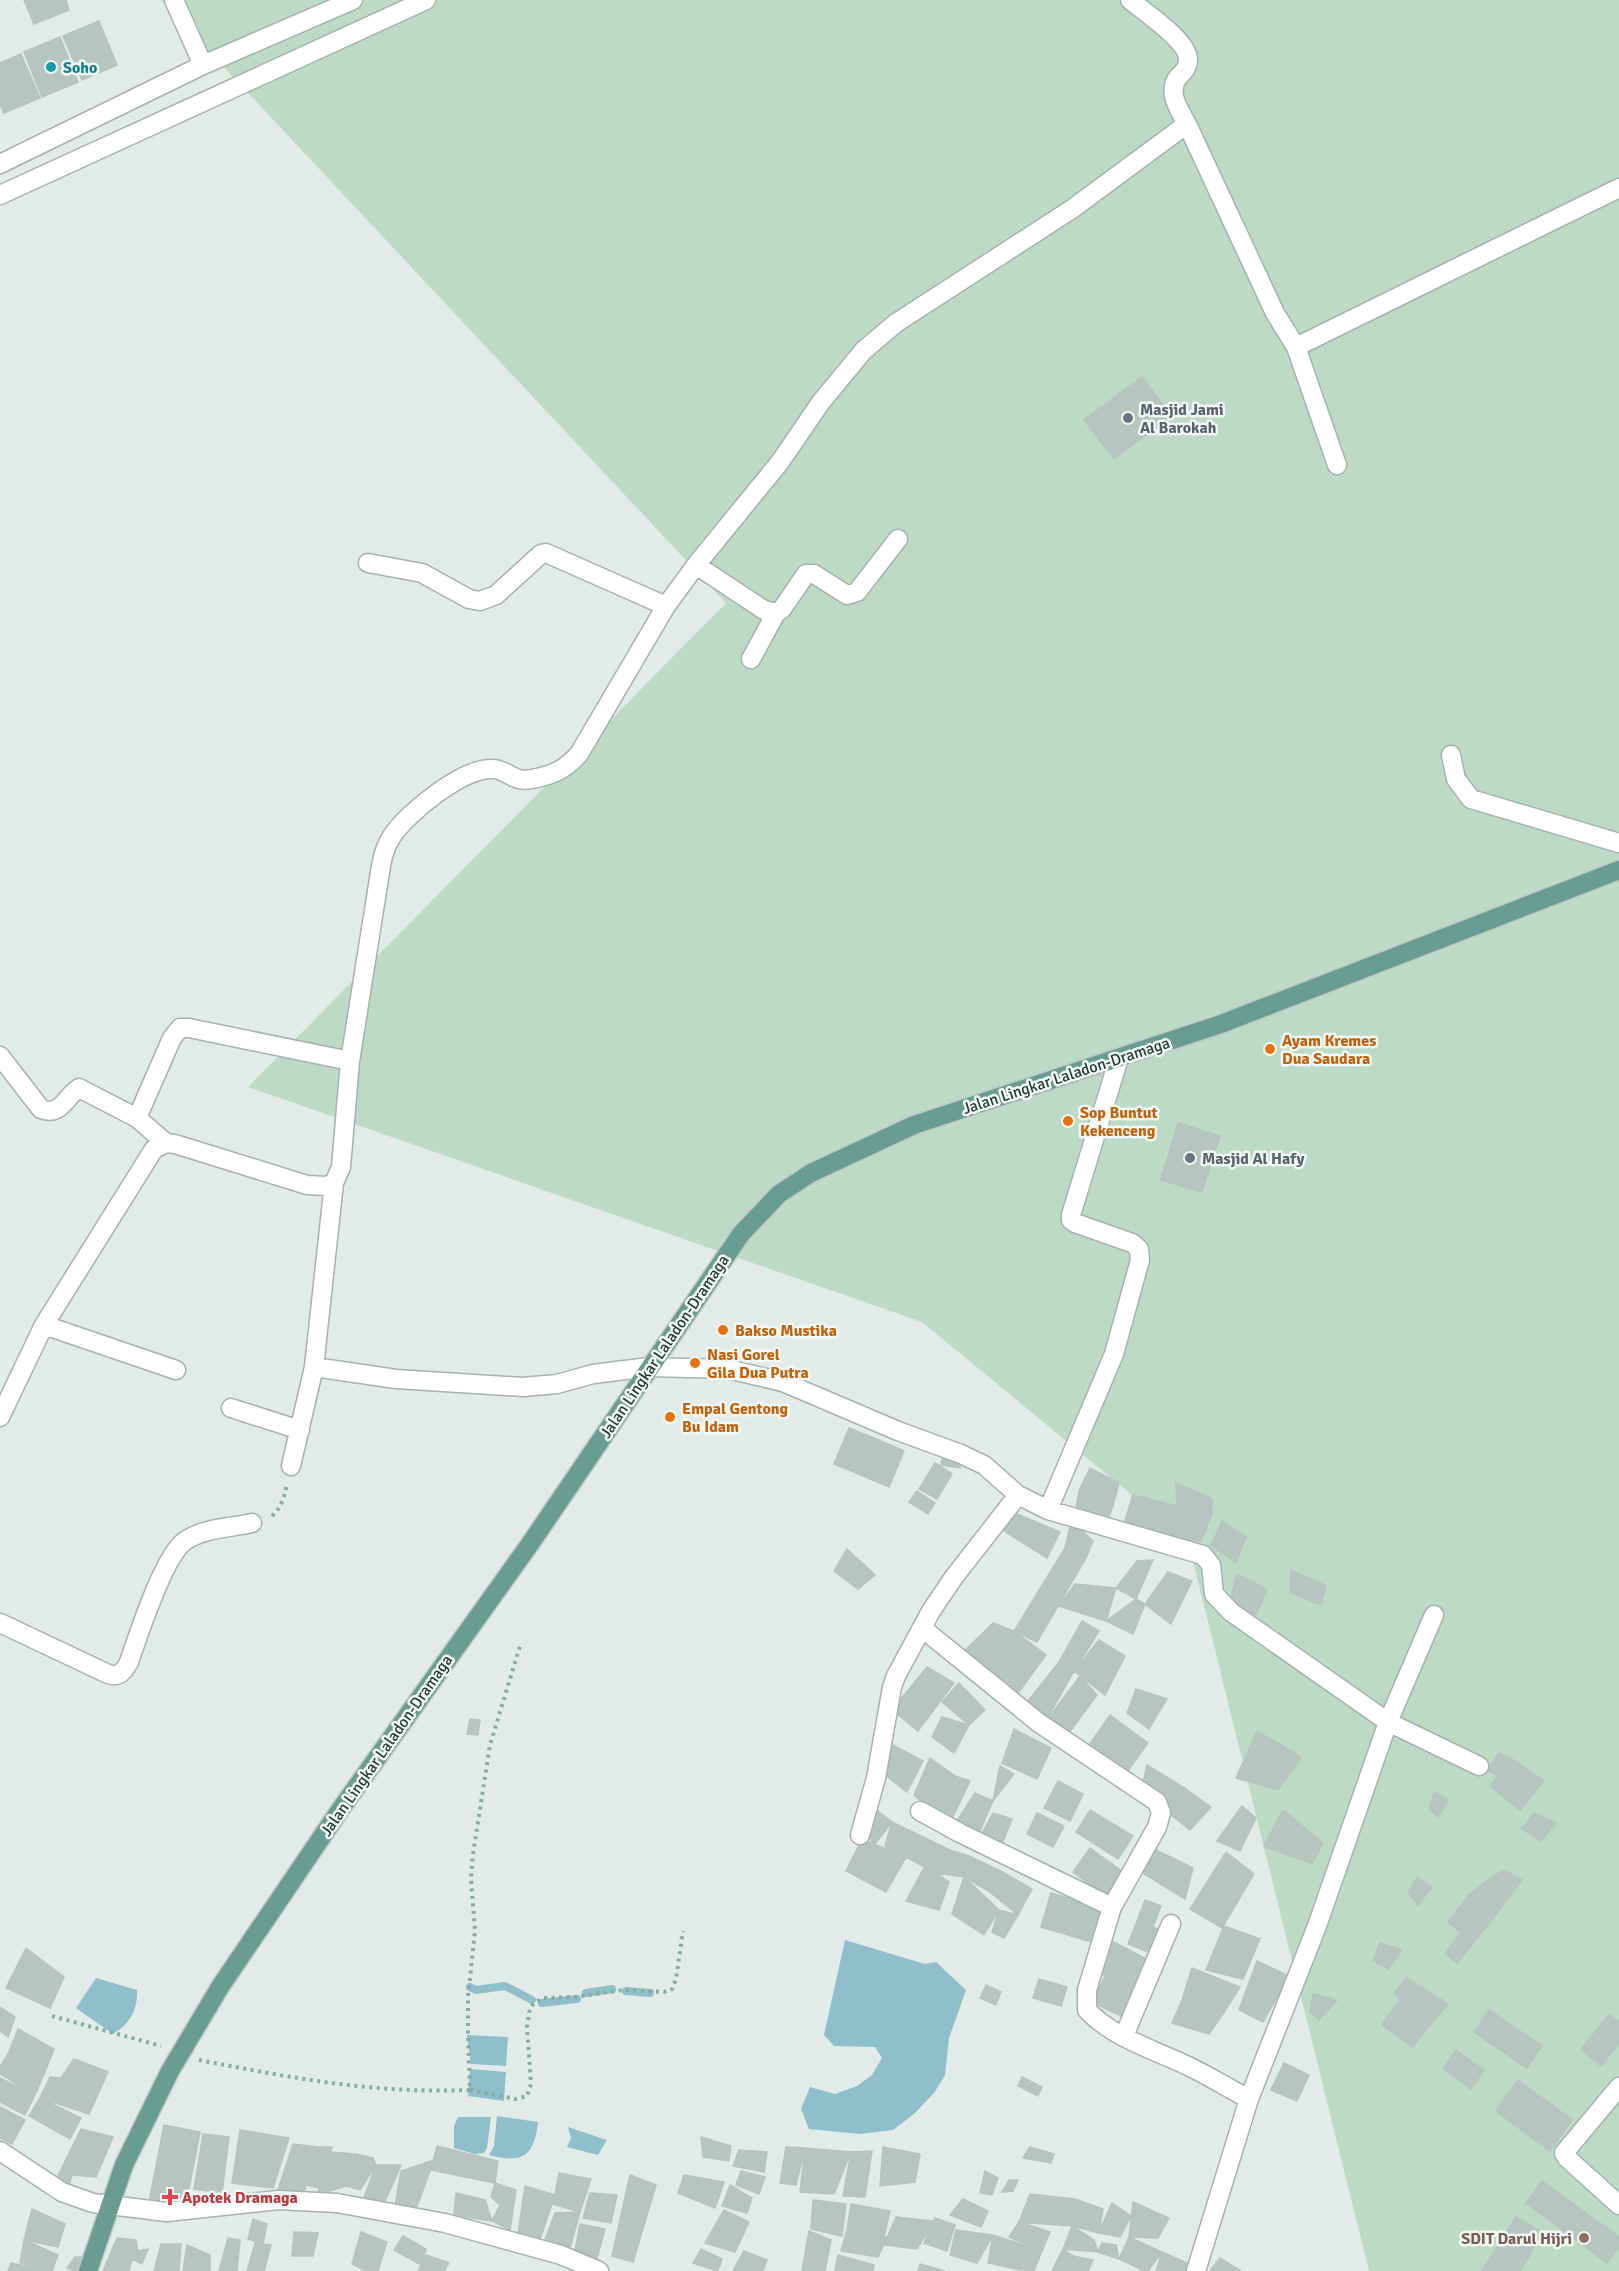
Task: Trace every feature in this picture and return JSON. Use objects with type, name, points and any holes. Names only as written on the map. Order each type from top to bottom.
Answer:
[{"type":"main road","name":"Jalan Lingkar Laladon-Dramaga","points":[[88,2271],[124,2165],[181,2053],[220,1987],[340,1810],[530,1544],[741,1234],[778,1194],[811,1173],[914,1125],[1221,1024],[1619,870]]},
{"type":"street","points":[[174,0],[203,65]]},
{"type":"street","points":[[0,164],[203,65],[353,0]]},
{"type":"street","points":[[0,195],[426,0]]},
{"type":"street","points":[[1130,0],[1169,32],[1186,52],[1187,66],[1175,81],[1173,91],[1275,313],[1296,347],[1337,465]]},
{"type":"street","points":[[291,1466],[314,1367],[334,1183],[341,1167],[350,1061],[381,866],[385,849],[393,835],[405,820],[423,804],[457,780],[474,773],[494,769],[522,780],[556,774],[570,764],[579,754],[666,606],[696,565],[780,462],[820,402],[864,350],[896,323],[1072,209],[1187,124]]},
{"type":"street","points":[[1296,347],[1619,188]]},
{"type":"street","points":[[751,659],[776,613],[782,609],[806,574],[814,574],[847,595],[857,592],[898,540]]},
{"type":"street","points":[[368,563],[422,573],[469,599],[480,601],[496,594],[541,554],[546,553],[666,606]]},
{"type":"street","points":[[696,565],[764,610],[776,613]]},
{"type":"street","points":[[1451,755],[1456,779],[1471,799],[1619,843]]},
{"type":"street","points":[[138,1118],[172,1038],[180,1028],[350,1061]]},
{"type":"street","points":[[0,1056],[42,1109],[49,1112],[56,1110],[79,1088],[138,1118],[166,1143],[189,1147],[306,1185],[327,1186],[334,1183]]},
{"type":"street","points":[[1048,1510],[1114,1354],[1140,1260],[1139,1249],[1132,1243],[1071,1220],[1119,1058]]},
{"type":"street","points":[[0,1418],[44,1325],[150,1154],[154,1149],[166,1143]]},
{"type":"street","points":[[44,1325],[176,1370]]},
{"type":"street","points":[[314,1367],[396,1379],[523,1387],[557,1384],[593,1374],[649,1366],[727,1369],[783,1382],[898,1431],[974,1460],[994,1473],[1018,1495],[1048,1510],[1203,1555],[1211,1564],[1214,1594],[1224,1606],[1388,1722],[1479,1767]]},
{"type":"street","points":[[231,1408],[300,1430]]},
{"type":"street","points":[[860,1835],[876,1778],[892,1687],[922,1628],[954,1577],[1018,1495]]},
{"type":"street","points":[[0,1623],[108,1674],[117,1676],[122,1673],[129,1662],[166,1568],[177,1548],[200,1533],[252,1523]]},
{"type":"street","points":[[1196,2271],[1249,2100],[1317,1926],[1388,1722],[1434,1616]]},
{"type":"street","points":[[922,1628],[1039,1723],[1157,1802],[1161,1813],[1157,1827],[1112,1907],[1090,1978],[1085,2001],[1087,2010],[1092,2016],[1124,2036],[1191,2067],[1249,2100]]},
{"type":"street","points":[[920,1811],[1112,1907]]},
{"type":"street","points":[[1124,2036],[1171,1924]]},
{"type":"street","points":[[1619,2087],[1564,2153],[1619,2205]]},
{"type":"street","points":[[0,2151],[70,2196],[93,2204],[168,2212],[278,2200],[337,2203],[445,2223],[561,2255],[599,2271]]},
{"type":"path","points":[[252,1523],[263,1522],[279,1510],[291,1466]]},
{"type":"path","points":[[470,2090],[468,2016],[475,1931],[471,1879],[473,1854],[490,1745],[520,1646]]},
{"type":"path","points":[[52,2016],[198,2060],[299,2080],[360,2088],[435,2092],[470,2090],[516,2099],[527,2096],[531,2084],[527,2027],[530,2008],[543,1998],[575,1997],[623,1990],[664,1992],[672,1989],[676,1979],[682,1931]]},
{"type":"green space","points":[[161,0],[1619,0],[1619,2271],[1369,2271],[1188,1541],[922,1322],[248,1087],[726,603]]},
{"type":"water","points":[[845,1940],[925,1964],[936,1962],[966,1990],[949,2038],[945,2075],[934,2093],[914,2114],[893,2130],[860,2134],[809,2129],[801,2109],[810,2087],[835,2094],[857,2086],[872,2075],[882,2058],[875,2047],[834,2046],[824,2035]]},
{"type":"water","points":[[96,1978],[137,1990],[132,2015],[124,2026],[113,2034],[76,2008]]},
{"type":"water","points":[[467,2035],[508,2037],[506,2066],[471,2064]]},
{"type":"water","points":[[470,2069],[506,2072],[504,2101],[468,2096]]},
{"type":"water","points":[[497,2116],[538,2122],[534,2143],[525,2155],[501,2158],[489,2155],[494,2146]]},
{"type":"water","points":[[458,2117],[491,2117],[487,2148],[484,2153],[475,2154],[454,2148],[454,2126]]},
{"type":"water","points":[[568,2127],[607,2140],[598,2155],[567,2147],[571,2138]]},
{"type":"building","points":[[24,0],[66,0],[69,10],[34,24]]},
{"type":"building","name":"Soho","points":[[99,21],[117,65],[82,80],[63,36]]},
{"type":"building","name":"Soho","points":[[60,37],[78,82],[42,97],[24,52]]},
{"type":"building","name":"Soho","points":[[21,54],[40,98],[4,113],[0,104],[0,63]]},
{"type":"building","name":"Masjid Jami Al Barokah","points":[[1142,377],[1171,416],[1114,459],[1084,420]]},
{"type":"building","name":"Masjid Al Hafy","points":[[1178,1123],[1220,1136],[1202,1192],[1161,1180]]},
{"type":"building","points":[[849,1428],[869,1436],[854,1472],[834,1464]]},
{"type":"building","points":[[869,1436],[904,1451],[889,1487],[854,1472]]},
{"type":"building","points":[[943,1453],[962,1456],[960,1468],[941,1465]]},
{"type":"building","points":[[935,1463],[952,1474],[937,1499],[919,1489]]},
{"type":"building","points":[[1090,1468],[1119,1483],[1113,1506],[1079,1491]]},
{"type":"building","points":[[1176,1483],[1212,1499],[1212,1514],[1177,1506]]},
{"type":"building","points":[[917,1491],[935,1503],[928,1514],[909,1502]]},
{"type":"building","points":[[1079,1491],[1113,1506],[1106,1525],[1075,1514]]},
{"type":"building","points":[[1133,1495],[1177,1506],[1161,1541],[1124,1523]]},
{"type":"building","points":[[1177,1506],[1212,1514],[1201,1541],[1161,1541]]},
{"type":"building","points":[[1012,1512],[1060,1532],[1047,1558],[996,1526]]},
{"type":"building","points":[[1071,1521],[1093,1541],[1086,1558],[1065,1548]]},
{"type":"building","points":[[1222,1521],[1246,1537],[1236,1562],[1211,1546]]},
{"type":"building","points":[[1065,1548],[1086,1558],[1037,1642],[1014,1631]]},
{"type":"building","points":[[847,1549],[875,1575],[858,1589],[834,1571]]},
{"type":"building","points":[[1153,1560],[1136,1599],[1116,1588],[1137,1561]]},
{"type":"building","points":[[1291,1570],[1326,1586],[1321,1605],[1290,1592]]},
{"type":"building","points":[[1168,1572],[1192,1581],[1171,1624],[1145,1604]]},
{"type":"building","points":[[1237,1574],[1267,1589],[1256,1615],[1230,1601]]},
{"type":"building","points":[[1075,1584],[1116,1588],[1106,1621],[1059,1606]]},
{"type":"building","points":[[1136,1599],[1145,1604],[1133,1634],[1106,1621]]},
{"type":"building","points":[[1082,1621],[1099,1631],[1074,1671],[1059,1662]]},
{"type":"building","points":[[993,1623],[1014,1631],[987,1672],[959,1656]]},
{"type":"building","points":[[1014,1631],[1046,1655],[1015,1697],[987,1672]]},
{"type":"building","points":[[1099,1640],[1125,1656],[1105,1695],[1074,1671]]},
{"type":"building","points":[[1059,1662],[1074,1671],[1044,1724],[1024,1706]]},
{"type":"building","points":[[927,1667],[954,1683],[918,1731],[892,1710]]},
{"type":"building","points":[[1080,1676],[1097,1695],[1068,1734],[1044,1724]]},
{"type":"building","points":[[959,1683],[985,1710],[969,1725],[942,1702]]},
{"type":"building","points":[[1136,1689],[1167,1699],[1149,1729],[1127,1713]]},
{"type":"building","points":[[1110,1715],[1148,1743],[1125,1775],[1087,1748]]},
{"type":"building","points":[[942,1717],[969,1725],[954,1753],[932,1737]]},
{"type":"building","points":[[470,1719],[480,1720],[478,1735],[467,1734]]},
{"type":"building","points":[[1014,1729],[1051,1748],[1037,1779],[1002,1763]]},
{"type":"building","points":[[1257,1731],[1301,1757],[1278,1790],[1236,1778]]},
{"type":"building","points":[[893,1745],[923,1761],[907,1792],[884,1774]]},
{"type":"building","points":[[1499,1753],[1512,1759],[1498,1776],[1488,1770]]},
{"type":"building","points":[[930,1758],[955,1776],[936,1815],[914,1795]]},
{"type":"building","points":[[1512,1759],[1544,1781],[1520,1810],[1490,1786]]},
{"type":"building","points":[[1147,1765],[1186,1789],[1167,1812],[1142,1787]]},
{"type":"building","points":[[1000,1766],[1014,1774],[993,1801]]},
{"type":"building","points":[[955,1776],[970,1781],[949,1825],[936,1815]]},
{"type":"building","points":[[1058,1781],[1083,1794],[1070,1821],[1044,1808]]},
{"type":"building","points":[[1186,1789],[1211,1807],[1190,1830],[1167,1812]]},
{"type":"building","points":[[1434,1792],[1448,1800],[1438,1817],[1429,1809]]},
{"type":"building","points":[[975,1793],[993,1801],[976,1840],[953,1827]]},
{"type":"building","points":[[1242,1806],[1256,1818],[1240,1851],[1217,1841]]},
{"type":"building","points":[[874,1808],[892,1822],[875,1844],[863,1832]]},
{"type":"building","points":[[1090,1810],[1133,1836],[1118,1859],[1076,1832]]},
{"type":"building","points":[[1283,1810],[1323,1843],[1312,1864],[1264,1846]]},
{"type":"building","points":[[993,1813],[1012,1819],[1001,1847],[980,1837]]},
{"type":"building","points":[[1037,1813],[1064,1826],[1053,1847],[1027,1834]]},
{"type":"building","points":[[1534,1813],[1556,1823],[1541,1841],[1522,1829]]},
{"type":"building","points":[[892,1822],[923,1837],[906,1857],[885,1846]]},
{"type":"building","points":[[923,1837],[950,1850],[936,1873],[906,1857]]},
{"type":"building","points":[[862,1839],[906,1857],[886,1892],[846,1871]]},
{"type":"building","points":[[1090,1848],[1127,1875],[1109,1899],[1073,1872]]},
{"type":"building","points":[[950,1850],[969,1856],[964,1877],[936,1873]]},
{"type":"building","points":[[1156,1850],[1193,1868],[1185,1899],[1141,1872]]},
{"type":"building","points":[[1226,1852],[1254,1874],[1222,1928],[1190,1909]]},
{"type":"building","points":[[969,1856],[1001,1871],[990,1892],[964,1877]]},
{"type":"building","points":[[924,1868],[949,1882],[939,1910],[906,1901]]},
{"type":"building","points":[[1504,1870],[1522,1880],[1513,1891],[1492,1877]]},
{"type":"building","points":[[1001,1871],[1032,1889],[1018,1915],[990,1892]]},
{"type":"building","points":[[964,1877],[999,1910],[984,1935],[952,1914]]},
{"type":"building","points":[[1417,1877],[1432,1887],[1418,1905],[1408,1893]]},
{"type":"building","points":[[1492,1877],[1513,1891],[1497,1913],[1469,1895]]},
{"type":"building","points":[[1051,1893],[1105,1908],[1095,1943],[1041,1927]]},
{"type":"building","points":[[1469,1895],[1483,1905],[1461,1933],[1448,1922]]},
{"type":"building","points":[[1145,1900],[1161,1906],[1153,1927],[1137,1921]]},
{"type":"building","points":[[1483,1905],[1497,1913],[1470,1947],[1461,1933]]},
{"type":"building","points":[[999,1910],[1018,1915],[1004,1938],[992,1932]]},
{"type":"building","points":[[1137,1921],[1163,1931],[1154,1954],[1128,1944]]},
{"type":"building","points":[[1224,1926],[1260,1939],[1243,1979],[1206,1970]]},
{"type":"building","points":[[1461,1933],[1470,1947],[1457,1963],[1445,1954]]},
{"type":"building","points":[[1110,1940],[1154,1963],[1140,1994],[1094,1970]]},
{"type":"building","points":[[1380,1943],[1402,1950],[1388,1969],[1373,1961]]},
{"type":"building","points":[[26,1948],[64,1977],[50,2008],[6,1988]]},
{"type":"building","points":[[1257,1961],[1289,1976],[1263,2022],[1239,2010]]},
{"type":"building","points":[[1192,1968],[1240,1987],[1223,2014],[1182,2000]]},
{"type":"building","points":[[1105,1976],[1140,1994],[1127,2019],[1092,2002]]},
{"type":"building","points":[[1406,1978],[1448,2004],[1430,2025],[1394,1994]]},
{"type":"building","points":[[1039,1979],[1067,1987],[1061,2006],[1033,1998]]},
{"type":"building","points":[[986,1985],[1001,1992],[996,2005],[980,1998]]},
{"type":"building","points":[[1313,1994],[1337,2000],[1319,2020],[1310,2012]]},
{"type":"building","points":[[1400,1999],[1430,2025],[1412,2047],[1382,2025]]},
{"type":"building","points":[[1182,2000],[1223,2014],[1209,2034],[1172,2023]]},
{"type":"building","points":[[0,2007],[15,2017],[8,2037],[0,2031]]},
{"type":"building","points":[[1489,2010],[1542,2046],[1527,2068],[1474,2032]]},
{"type":"building","points":[[1609,2014],[1619,2022],[1619,2043],[1601,2066],[1581,2050]]},
{"type":"building","points":[[18,2029],[54,2049],[45,2072],[9,2052]]},
{"type":"building","points":[[1456,2050],[1484,2070],[1471,2089],[1443,2069]]},
{"type":"building","points":[[9,2052],[45,2072],[35,2095],[0,2074],[0,2067]]},
{"type":"building","points":[[74,2059],[108,2072],[89,2114],[40,2098],[50,2077],[61,2078]]},
{"type":"building","points":[[1284,2063],[1309,2075],[1297,2101],[1271,2090]]},
{"type":"building","points":[[1022,2077],[1042,2087],[1038,2096],[1018,2086]]},
{"type":"building","points":[[0,2078],[35,2095],[25,2115],[0,2102]]},
{"type":"building","points":[[1518,2080],[1572,2120],[1550,2151],[1496,2111]]},
{"type":"building","points":[[40,2098],[81,2118],[70,2139],[29,2116]]},
{"type":"building","points":[[0,2107],[25,2120],[12,2144],[0,2138]]},
{"type":"building","points":[[164,2125],[200,2132],[185,2209],[149,2202]]},
{"type":"building","points":[[81,2129],[113,2137],[96,2177],[72,2175],[69,2186],[53,2186]]},
{"type":"building","points":[[240,2130],[289,2138],[273,2188],[232,2183]]},
{"type":"building","points":[[203,2134],[229,2137],[222,2193],[194,2189]]},
{"type":"building","points":[[701,2137],[731,2146],[729,2161],[703,2157]]},
{"type":"building","points":[[293,2144],[317,2147],[303,2196],[278,2190]]},
{"type":"building","points":[[437,2146],[498,2161],[495,2183],[431,2170]]},
{"type":"building","points":[[317,2147],[332,2147],[319,2188],[307,2185]]},
{"type":"building","points":[[786,2147],[805,2148],[796,2185],[780,2183]]},
{"type":"building","points":[[883,2147],[920,2154],[915,2182],[880,2186]]},
{"type":"building","points":[[1030,2147],[1054,2154],[1051,2163],[1023,2158]]},
{"type":"building","points":[[805,2148],[851,2152],[834,2194],[800,2192]]},
{"type":"building","points":[[739,2150],[767,2152],[764,2172],[733,2166]]},
{"type":"building","points":[[872,2151],[865,2197],[843,2196],[851,2152]]},
{"type":"building","points":[[331,2152],[356,2154],[346,2186],[317,2195]]},
{"type":"building","points":[[356,2154],[373,2158],[376,2165],[360,2190],[346,2186]]},
{"type":"building","points":[[434,2160],[416,2209],[395,2206],[401,2171]]},
{"type":"building","points":[[376,2165],[401,2165],[383,2206],[362,2203]]},
{"type":"building","points":[[741,2171],[765,2177],[759,2194],[736,2185]]},
{"type":"building","points":[[985,2171],[998,2178],[992,2195],[980,2193]]},
{"type":"building","points":[[559,2173],[591,2179],[580,2212],[553,2204]]},
{"type":"building","points":[[630,2175],[656,2185],[633,2262],[612,2256]]},
{"type":"building","points":[[684,2175],[724,2182],[715,2208],[678,2193]]},
{"type":"building","points":[[1009,2180],[1018,2180],[1013,2191],[1002,2192]]},
{"type":"building","points":[[1542,2181],[1619,2237],[1619,2246],[1607,2263],[1526,2203]]},
{"type":"building","points":[[495,2183],[516,2190],[510,2230],[492,2221],[500,2205],[491,2197]]},
{"type":"building","points":[[730,2185],[752,2198],[747,2213],[722,2206]]},
{"type":"building","points":[[525,2186],[555,2195],[538,2245],[517,2240]]},
{"type":"building","points":[[456,2193],[485,2200],[492,2221],[454,2215]]},
{"type":"building","points":[[590,2193],[617,2195],[611,2223],[583,2218]]},
{"type":"building","points":[[1030,2194],[1075,2199],[1072,2226],[1019,2222]]},
{"type":"building","points":[[963,2199],[988,2211],[981,2227],[950,2215]]},
{"type":"building","points":[[1075,2199],[1103,2209],[1099,2233],[1072,2226]]},
{"type":"building","points":[[813,2200],[846,2204],[842,2236],[811,2229]]},
{"type":"building","points":[[1133,2202],[1169,2218],[1158,2238],[1129,2237]]},
{"type":"building","points":[[1112,2203],[1131,2216],[1120,2237],[1099,2233]]},
{"type":"building","points":[[851,2204],[890,2211],[884,2237],[847,2230]]},
{"type":"building","points":[[32,2209],[65,2224],[58,2247],[24,2240]]},
{"type":"building","points":[[724,2210],[749,2222],[735,2252],[705,2243]]},
{"type":"building","points":[[580,2212],[568,2255],[542,2248],[555,2213]]},
{"type":"building","points":[[896,2217],[934,2221],[917,2249],[884,2245]]},
{"type":"building","points":[[1516,2217],[1543,2233],[1520,2271],[1482,2271]]},
{"type":"building","points":[[935,2218],[955,2225],[947,2251],[924,2243]]},
{"type":"building","points":[[253,2219],[267,2224],[263,2244],[248,2239]]},
{"type":"building","points":[[1019,2222],[1050,2232],[1042,2251],[1009,2237]]},
{"type":"building","points":[[580,2224],[605,2229],[597,2258],[575,2250]]},
{"type":"building","points":[[1072,2226],[1094,2240],[1098,2252],[1063,2249]]},
{"type":"building","points":[[847,2230],[887,2237],[878,2257],[841,2251]]},
{"type":"building","points":[[956,2230],[993,2235],[977,2263],[950,2255]]},
{"type":"building","points":[[809,2231],[831,2240],[825,2271],[802,2271]]},
{"type":"building","points":[[294,2232],[318,2233],[313,2256],[292,2256]]},
{"type":"building","points":[[361,2232],[387,2242],[378,2271],[366,2271],[352,2264]]},
{"type":"building","points":[[993,2235],[1042,2251],[1034,2271],[988,2263]]},
{"type":"building","points":[[403,2236],[426,2249],[421,2265],[394,2250]]},
{"type":"building","points":[[1129,2237],[1162,2252],[1148,2271],[1119,2259]]},
{"type":"building","points":[[117,2238],[136,2240],[138,2251],[148,2249],[142,2264],[132,2259],[129,2271],[103,2271]]},
{"type":"building","points":[[228,2238],[240,2240],[237,2271],[219,2271]]},
{"type":"building","points":[[24,2240],[58,2255],[52,2271],[20,2263]]},
{"type":"building","points":[[255,2243],[271,2245],[264,2271],[247,2271]]},
{"type":"building","points":[[1102,2243],[1116,2245],[1119,2259],[1098,2252]]},
{"type":"building","points":[[161,2244],[181,2244],[179,2271],[154,2271]]},
{"type":"building","points":[[187,2245],[210,2255],[210,2271],[183,2271]]},
{"type":"building","points":[[701,2249],[722,2259],[718,2271],[693,2263]]},
{"type":"building","points":[[1063,2249],[1073,2256],[1073,2271],[1052,2271]]},
{"type":"building","points":[[744,2251],[767,2260],[763,2271],[733,2271]]},
{"type":"building","points":[[1162,2252],[1189,2264],[1186,2271],[1156,2271]]},
{"type":"building","points":[[426,2255],[449,2263],[444,2271],[418,2271]]},
{"type":"building","points":[[838,2255],[874,2265],[873,2271],[835,2271]]},
{"type":"building","points":[[1073,2256],[1093,2260],[1088,2271],[1073,2271]]},
{"type":"building","points":[[75,2257],[83,2257],[83,2271],[67,2268]]},
{"type":"building","points":[[1220,2258],[1241,2271],[1210,2271]]},
{"type":"building","points":[[11,2263],[47,2271],[8,2271]]},
{"type":"building","points":[[920,2264],[945,2271],[918,2271]]},
{"type":"waterway","points":[[470,1987],[476,1990],[505,1986],[532,2000]]},
{"type":"waterway","points":[[586,1993],[612,1989]]},
{"type":"waterway","points":[[626,1991],[650,1993]]},
{"type":"waterway","points":[[542,2003],[577,1999]]},
{"type":"place","name":"Soho","points":[[51,67]]},
{"type":"place","name":"Masjid Jami Al Barokah","points":[[1128,418]]},
{"type":"place","name":"Ayam Kremes Dua Saudara","points":[[1270,1049]]},
{"type":"place","name":"Sop Buntut Kekenceng","points":[[1068,1121]]},
{"type":"place","name":"Masjid Al Hafy","points":[[1190,1158]]},
{"type":"place","name":"Bakso Mustika","points":[[723,1330]]},
{"type":"place","name":"Nasi Gorel Gila Dua Putra","points":[[695,1363]]},
{"type":"place","name":"Empal Gentong Bu Idam","points":[[670,1417]]},
{"type":"place","name":"Apotek Dramaga","points":[[170,2197]]},
{"type":"place","name":"SDIT Darul Hijri","points":[[1584,2238]]}]
